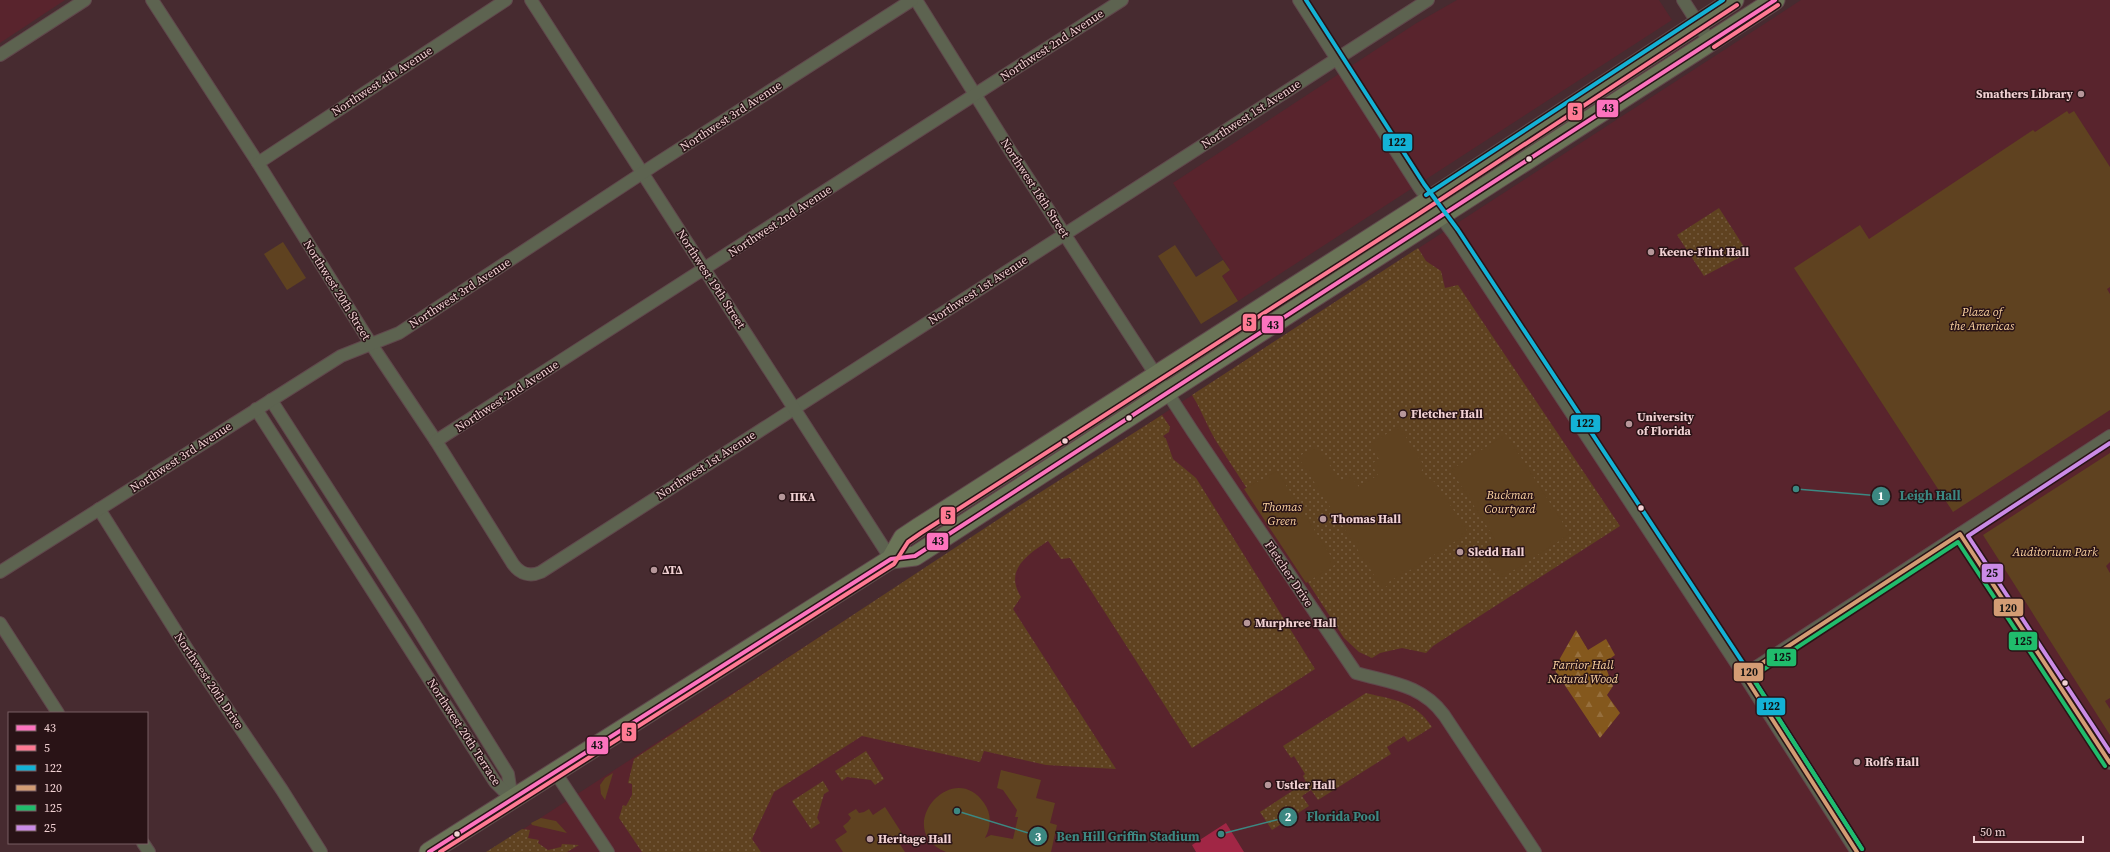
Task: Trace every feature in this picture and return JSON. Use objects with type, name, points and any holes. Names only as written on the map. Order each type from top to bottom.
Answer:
[{"type":"main road","points":[[890,559],[903,538],[1429,200],[1734,0]]},
{"type":"main road","points":[[429,852],[890,559],[915,556],[1775,0]]},
{"type":"street","points":[[0,55],[85,0]]},
{"type":"street","name":"Northwest 20th Street","points":[[152,0],[258,163],[371,344],[436,441],[513,564],[518,570],[527,574]]},
{"type":"street","name":"Northwest 4th Avenue","points":[[258,163],[506,0]]},
{"type":"street","name":"Northwest 19th Street","points":[[531,0],[890,559]]},
{"type":"street","name":"Northwest 3rd Avenue","points":[[0,572],[341,356],[398,333],[642,173],[912,0]]},
{"type":"street","name":"Northwest 18th Street","points":[[916,0],[1065,235],[1157,374]]},
{"type":"street","name":"Northwest 2nd Avenue","points":[[436,441],[1122,0]]},
{"type":"street","points":[[1299,0],[1336,60],[1429,200],[1442,215],[1744,675],[1857,852]]},
{"type":"street","name":"Northwest 1st Avenue","points":[[527,574],[541,572],[1428,0]]},
{"type":"street","points":[[1683,0],[1710,42]]},
{"type":"street","name":"Fletcher Drive","points":[[1157,374],[1356,673],[1415,689],[1430,699],[1444,715],[1535,852]]},
{"type":"street","name":"Northwest 20th Terrace","points":[[270,400],[393,590],[508,774],[512,799]]},
{"type":"street","name":"Northwest 20th Terrace","points":[[256,409],[495,782],[512,799]]},
{"type":"street","points":[[1744,675],[2110,436]]},
{"type":"street","points":[[317,505],[332,495]]},
{"type":"street","name":"Northwest 20th Drive","points":[[99,509],[189,652],[282,790],[320,852]]},
{"type":"street","points":[[1960,534],[2110,763]]},
{"type":"street","points":[[378,600],[393,590]]},
{"type":"street","points":[[0,623],[57,712]]},
{"type":"street","points":[[555,772],[608,852]]},
{"type":"shaded area","points":[[0,0],[65,0],[0,43]]},
{"type":"shaded area","points":[[1457,0],[1659,0],[1672,20],[1238,301],[1222,276],[1230,270],[1173,183],[1415,24]]},
{"type":"shaded area","name":"University of Florida","points":[[1801,0],[2110,0],[2110,852],[488,852]]},
{"type":"shaded area","points":[[1226,823],[1244,852],[1196,852],[1192,845]]},
{"type":"green space","name":"Plaza of the Americas","points":[[2067,111],[2069,114],[2074,111],[2110,167],[2110,287],[2107,289],[2110,294],[2110,410],[1953,512],[1794,268],[1860,225],[1869,239],[2033,130],[2035,132]]},
{"type":"green space","points":[[1719,208],[1748,253],[1704,276],[1677,235]]},
{"type":"green space","points":[[283,242],[306,278],[287,290],[264,254]]},
{"type":"green space","points":[[1175,245],[1196,277],[1223,260],[1230,270],[1222,276],[1238,301],[1201,324],[1158,256]]},
{"type":"green space","points":[[1418,248],[1426,261],[1441,271],[1445,288],[1458,285],[1620,526],[1433,646],[1426,653],[1402,648],[1380,653],[1372,658],[1359,652],[1344,638],[1216,441],[1192,395]]},
{"type":"green space","points":[[1162,415],[1170,427],[1169,432],[1163,436],[1166,439],[1173,459],[1196,478],[1315,669],[1192,748],[1070,558],[1061,559],[1048,541],[1020,564],[1015,579],[1016,587],[1021,597],[1013,609],[1116,769],[1046,765],[984,751],[980,762],[862,736],[774,792],[752,839],[761,852],[642,852],[619,818],[623,805],[626,806],[632,795],[632,784],[628,783],[634,759],[1014,509]]},
{"type":"green space","points":[[1399,426],[1423,464],[1421,465],[1423,468],[1421,472],[1425,478],[1430,479],[1432,482],[1434,481],[1467,530],[1465,535],[1387,583],[1388,585],[1383,589],[1298,457],[1316,446],[1341,481],[1350,475],[1359,487],[1378,475],[1371,464],[1379,459],[1369,445]]},
{"type":"green space","name":"Buckman Courtyard","points":[[1506,434],[1570,534],[1503,577],[1496,575],[1480,550],[1495,539],[1451,470]]},
{"type":"green space","name":"Auditorium Park","points":[[2110,453],[2110,562],[2106,566],[2110,573],[2110,698],[2105,701],[2110,709],[2110,735],[1983,535]]},
{"type":"green space","name":"Thomas Green","points":[[1277,471],[1336,564],[1306,583],[1244,489]]},
{"type":"green space","name":"Farrior Hall Natural Wood","points":[[1576,630],[1588,650],[1606,639],[1615,655],[1604,663],[1613,686],[1607,695],[1620,713],[1600,738],[1554,669]]},
{"type":"green space","points":[[1366,693],[1395,700],[1411,707],[1425,718],[1432,727],[1408,742],[1404,736],[1387,747],[1391,754],[1318,800],[1311,790],[1302,796],[1309,806],[1272,830],[1260,812],[1306,782],[1303,776],[1305,774],[1294,756],[1291,758],[1283,746]]},
{"type":"green space","points":[[866,751],[884,779],[875,785],[871,780],[847,777],[842,781],[835,771]]},
{"type":"green space","points":[[1001,770],[1041,780],[1036,798],[1055,803],[1050,823],[1057,825],[1051,852],[946,852],[931,842],[924,829],[925,815],[932,802],[943,792],[957,788],[971,791],[987,807],[990,820],[985,838],[991,835],[1013,839],[1018,817],[1015,817],[1017,810],[1003,790],[997,788]]},
{"type":"green space","points":[[613,773],[605,800],[601,794],[600,785],[605,778]]},
{"type":"green space","points":[[823,781],[829,791],[824,794],[817,818],[820,823],[811,829],[792,801]]},
{"type":"green space","points":[[885,807],[905,838],[899,843],[905,852],[843,852],[835,840],[847,832],[843,826],[851,818],[848,814],[856,809],[859,813],[869,809],[873,815]]},
{"type":"green space","points":[[541,818],[556,821],[567,833],[532,825],[531,823]]},
{"type":"green space","points":[[522,829],[530,830],[528,838],[539,840],[538,843],[548,850],[561,847],[562,844],[579,845],[567,852],[486,852]]},
{"type":"transit line","name":"122","points":[[1306,0],[1424,184],[1458,230],[1749,672],[1862,849]]},
{"type":"transit line","name":"122","points":[[1426,195],[1723,0]]},
{"type":"transit line","name":"43","points":[[429,852],[891,559],[915,556],[1775,0]]},
{"type":"transit line","name":"5","points":[[440,852],[894,564],[908,542],[921,533],[1417,215],[1737,5]]},
{"type":"transit line","name":"5","points":[[1714,47],[1778,5]]},
{"type":"transit line","name":"25","points":[[2110,443],[1968,536],[2110,752]]},
{"type":"transit line","name":"120","points":[[1857,852],[1744,675],[1960,534],[2110,763]]},
{"type":"transit line","name":"125","points":[[1862,849],[1752,677],[1958,542],[2105,766]]},
{"type":"place","name":"Smathers Library","points":[[2081,94]]},
{"type":"place","name":"Keene-Flint Hall","points":[[1651,252]]},
{"type":"place","name":"Fletcher Hall","points":[[1403,414]]},
{"type":"place","name":"University of Florida","points":[[1629,424]]},
{"type":"place","name":"Leigh Hall","points":[[1796,489]]},
{"type":"place","name":"ΠΚΑ","points":[[782,497]]},
{"type":"place","name":"Thomas Hall","points":[[1323,519]]},
{"type":"place","name":"Sledd Hall","points":[[1460,552]]},
{"type":"place","name":"ΔΤΔ","points":[[654,570]]},
{"type":"place","name":"Murphree Hall","points":[[1247,623]]},
{"type":"place","name":"Rolfs Hall","points":[[1857,762]]},
{"type":"place","name":"Ustler Hall","points":[[1268,785]]},
{"type":"place","name":"Ben Hill Griffin Stadium","points":[[957,811]]},
{"type":"place","name":"Florida Pool","points":[[1221,834]]},
{"type":"place","name":"Heritage Hall","points":[[870,839]]}]
